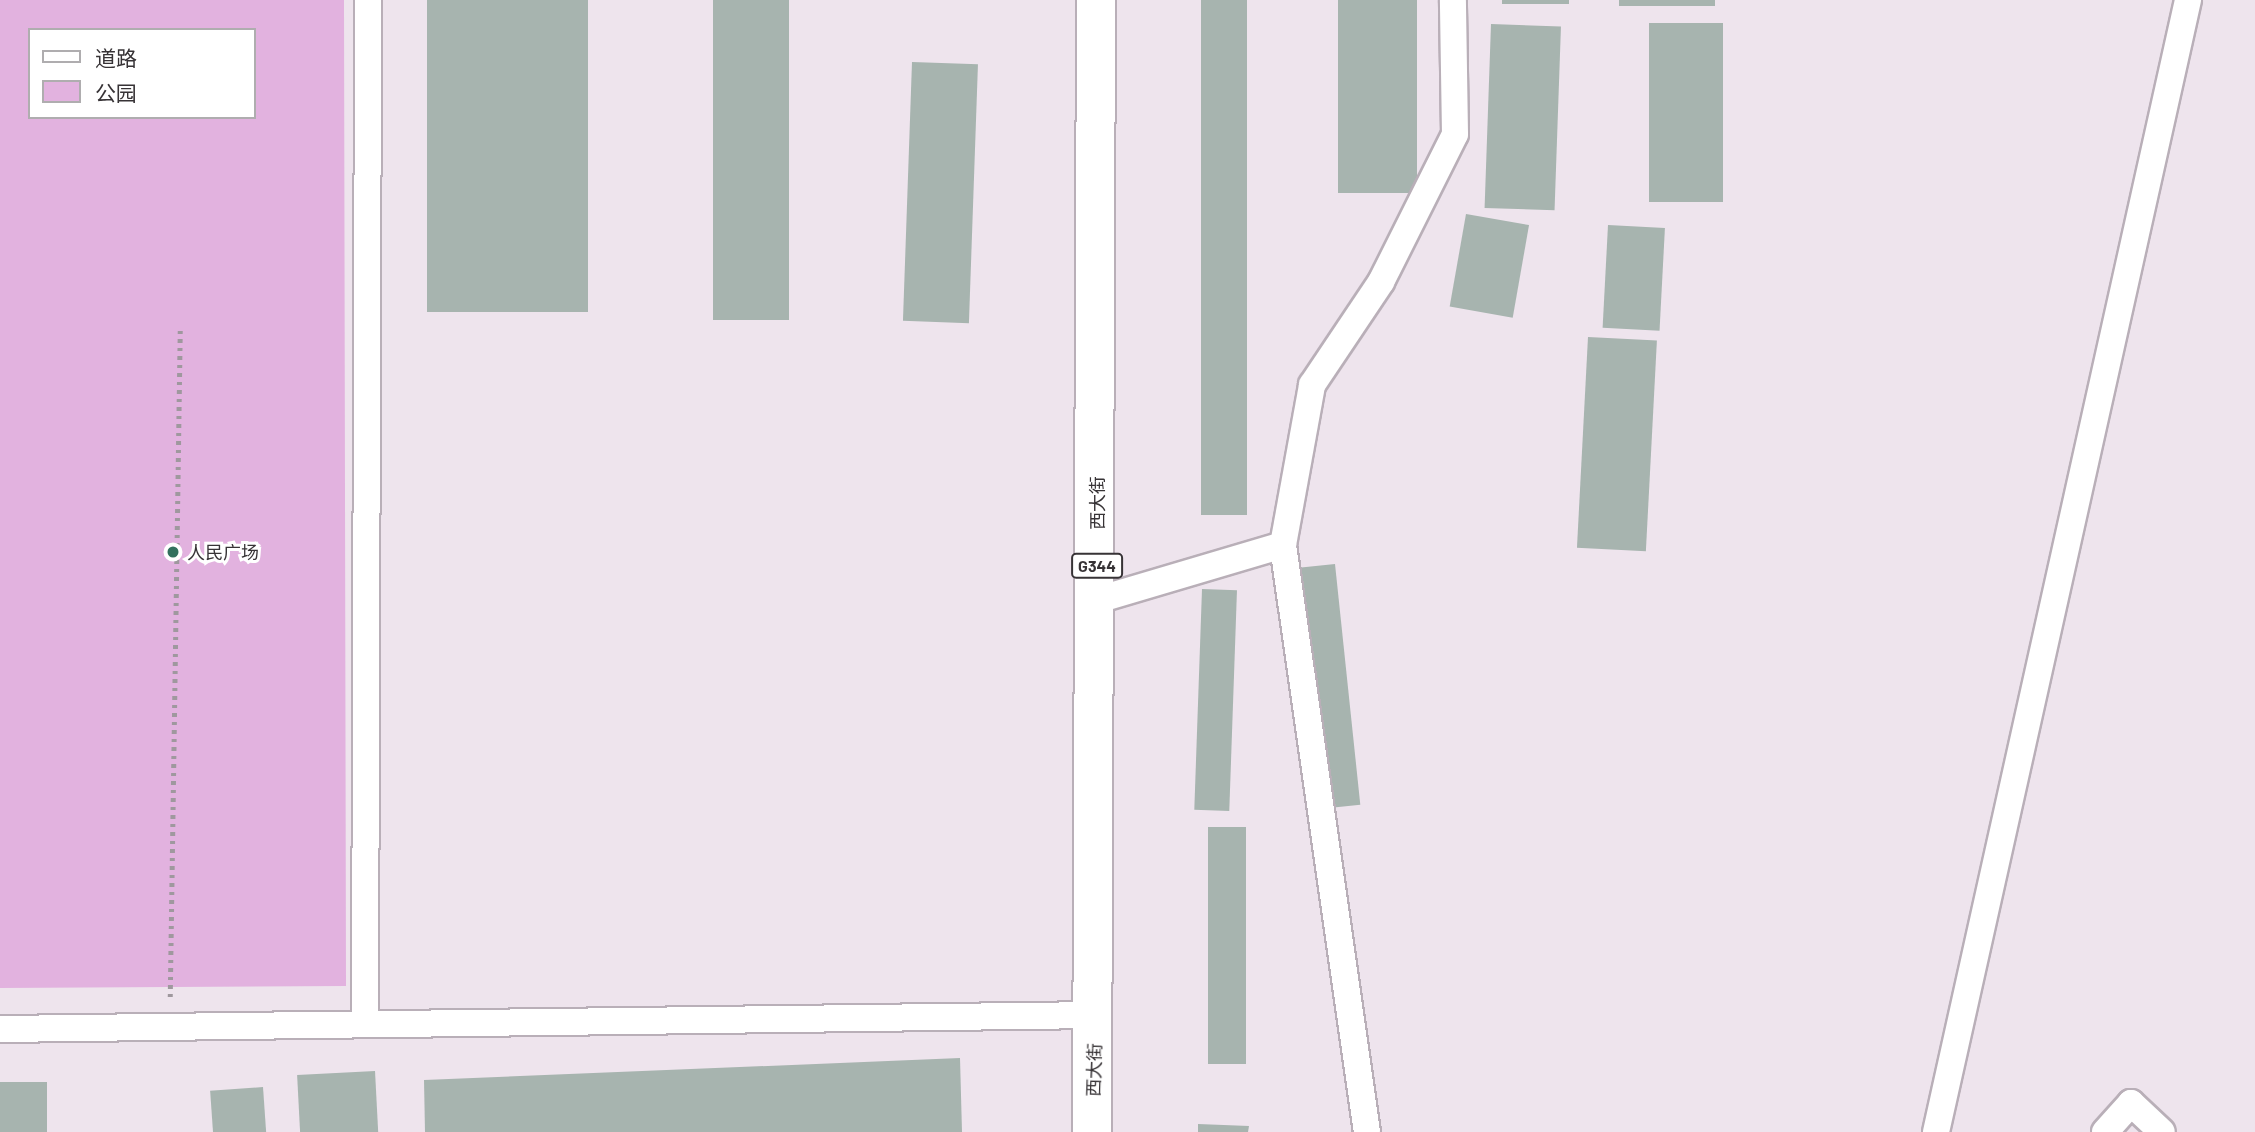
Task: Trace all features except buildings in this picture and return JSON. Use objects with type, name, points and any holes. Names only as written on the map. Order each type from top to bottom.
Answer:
[{"type":"highway","name":"西大街","points":[[1091,1132],[1097,1015],[1096,0]]},
{"type":"street","points":[[365,1024],[368,0]]},
{"type":"street","points":[[1367,1132],[1283,545],[1312,385],[1381,282],[1455,134],[1453,0]]},
{"type":"street","points":[[1936,1132],[2188,0]]},
{"type":"street","points":[[1097,600],[1283,545]]},
{"type":"street","points":[[0,1029],[1097,1015]]},
{"type":"street","points":[[2105,1132],[2131,1104],[2162,1132]]},
{"type":"path","points":[[170,1027],[180,330]]},
{"type":"green space","name":"人民广场","points":[[0,0],[344,0],[346,986],[0,988]]},
{"type":"place","name":"人民广场","points":[[173,552]]}]
